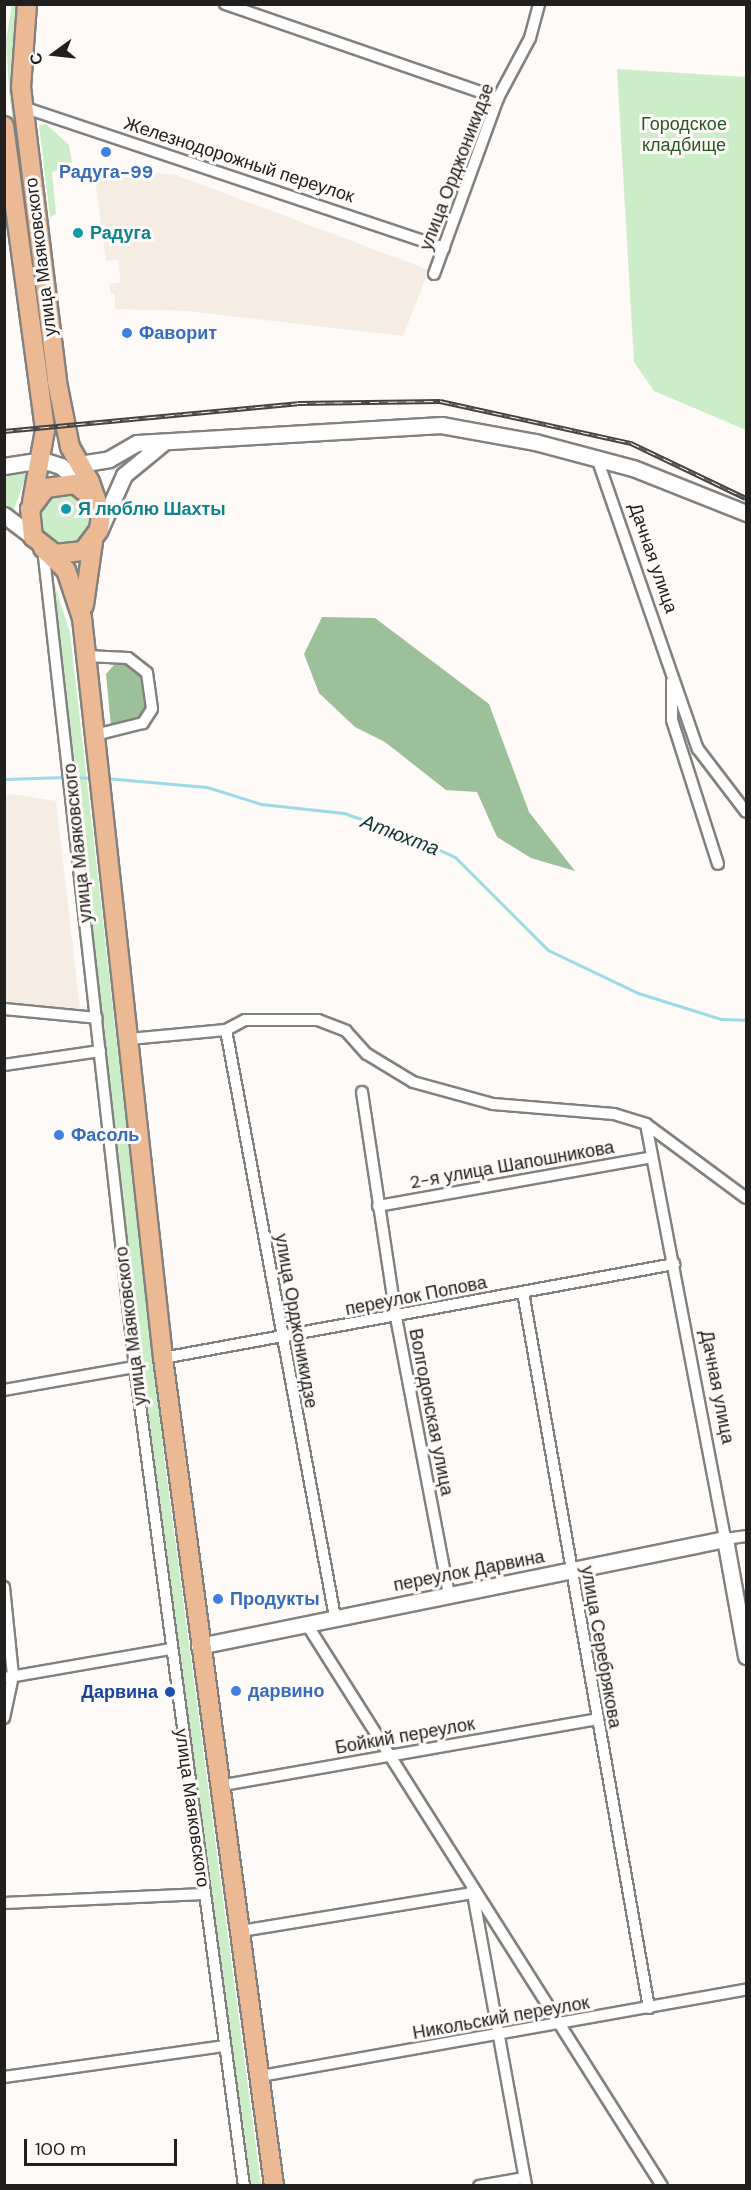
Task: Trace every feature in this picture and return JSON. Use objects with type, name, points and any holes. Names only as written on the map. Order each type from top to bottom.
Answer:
[{"type":"main road","name":"улица Маяковского","points":[[27,4],[21,48],[23,107],[57,382],[64,428],[92,496]]},
{"type":"main road","name":"улица Маяковского","points":[[4,126],[45,430],[42,460],[30,509]]},
{"type":"main road","points":[[60,483],[92,496],[96,536],[68,556],[38,543],[30,509],[46,488],[60,483]]},
{"type":"main road","name":"улица Маяковского","points":[[82,618],[96,536]]},
{"type":"main road","name":"улица Маяковского","points":[[38,543],[66,570],[82,618],[163,1358],[218,1786],[241,1931],[274,2186]]},
{"type":"street","points":[[225,4],[498,98]]},
{"type":"street","name":"улица Орджоникидзе","points":[[434,274],[498,98],[530,38],[538,4]]},
{"type":"street","name":"Железнодорожный переулок","points":[[23,107],[444,248]]},
{"type":"street","points":[[79,464],[109,459],[137,443],[441,426],[597,458],[747,513]]},
{"type":"street","points":[[96,536],[124,475],[136,460],[166,441]]},
{"type":"street","name":"Дачная улица","points":[[597,458],[698,749],[747,812]]},
{"type":"street","points":[[4,466],[42,460],[61,466],[92,496]]},
{"type":"street","points":[[4,515],[38,543]]},
{"type":"street","name":"улица Маяковского","points":[[38,543],[68,749],[135,1367],[244,2186]]},
{"type":"street","points":[[86,656],[128,658],[147,673],[152,709],[143,723],[96,741]]},
{"type":"street","name":"Дачная улица","points":[[672,672],[672,720],[718,864]]},
{"type":"street","points":[[4,1009],[97,1018]]},
{"type":"street","points":[[129,1039],[226,1030],[245,1020],[318,1020],[346,1031],[368,1054],[413,1082],[493,1104],[614,1114],[645,1124],[747,1198]]},
{"type":"street","name":"улица Орджоникидзе","points":[[226,1030],[335,1617]]},
{"type":"street","points":[[4,1065],[100,1051]]},
{"type":"street","name":"Волгодонская улица","points":[[362,1092],[396,1317],[449,1595]]},
{"type":"street","name":"Дачная улица","points":[[645,1124],[674,1264],[747,1656]]},
{"type":"street","name":"2-я улица Шапошникова","points":[[378,1206],[652,1157]]},
{"type":"street","name":"переулок Попова","points":[[163,1358],[282,1338],[674,1264]]},
{"type":"street","name":"улица Серебрякова","points":[[523,1292],[649,2008]]},
{"type":"street","points":[[4,1390],[135,1367]]},
{"type":"street","name":"переулок Дарвина","points":[[200,1646],[335,1617],[747,1536]]},
{"type":"street","points":[[4,1587],[9,1677],[4,1718]]},
{"type":"street","points":[[306,1623],[471,1880],[662,2186]]},
{"type":"street","points":[[9,1677],[171,1648]]},
{"type":"street","name":"Бойкий переулок","points":[[218,1786],[598,1719]]},
{"type":"street","points":[[471,1880],[525,2182],[479,2186]]},
{"type":"street","points":[[241,1931],[473,1893]]},
{"type":"street","points":[[4,1903],[204,1894]]},
{"type":"street","name":"Никольский переулок","points":[[261,2076],[747,1990]]},
{"type":"street","points":[[4,2077],[224,2046]]},
{"type":"shaded area","points":[[156,173],[176,175],[429,270],[403,336],[186,311],[115,309],[115,295],[110,292],[110,284],[121,282],[118,260],[106,261],[95,178]]},
{"type":"shaded area","points":[[12,794],[56,801],[80,1009],[5,1003],[4,797]]},
{"type":"green space","points":[[12,5],[20,5],[14,32],[16,93],[55,408],[49,409],[9,91],[6,40]]},
{"type":"green space","name":"Городское кладбище","points":[[617,69],[746,77],[746,430],[654,391],[634,362]]},
{"type":"green space","points":[[46,124],[69,145],[72,163],[52,172],[56,214],[50,217],[39,125]]},
{"type":"green space","points":[[4,474],[27,474],[12,515],[5,509]]},
{"type":"green space","points":[[64,492],[74,494],[83,500],[89,509],[91,519],[89,529],[83,538],[74,544],[64,546],[54,544],[45,538],[39,529],[37,519],[39,509],[45,500],[54,494]]},
{"type":"green space","points":[[54,583],[70,633],[165,1464],[261,2185],[250,2185],[152,1464]]},
{"type":"green space","points":[[322,617],[375,618],[489,704],[529,812],[575,871],[531,858],[497,837],[477,792],[446,790],[385,742],[355,727],[319,693],[304,654]]},
{"type":"green space","points":[[129,664],[144,675],[147,705],[141,721],[111,727],[106,674],[114,665]]},
{"type":"waterway","name":"Атюхта","points":[[4,779],[66,777]]},
{"type":"waterway","name":"Атюхта","points":[[72,777],[93,778]]},
{"type":"waterway","name":"Атюхта","points":[[105,778],[207,787],[261,804],[344,813],[412,837],[455,857],[548,950],[638,993],[721,1019],[746,1020]]},
{"type":"railway","points":[[4,431],[298,403],[440,401],[631,443],[746,498]]},
{"type":"place","name":"Радуга-99","points":[[106,152]]},
{"type":"place","name":"Радуга","points":[[78,233]]},
{"type":"place","name":"Фаворит","points":[[127,333]]},
{"type":"place","name":"Я люблю Шахты","points":[[66,509]]},
{"type":"place","name":"Фасоль","points":[[59,1135]]},
{"type":"place","name":"Продукты","points":[[218,1599]]},
{"type":"place","name":"дарвино","points":[[236,1691]]},
{"type":"place","name":"Дарвина","points":[[170,1692]]}]
